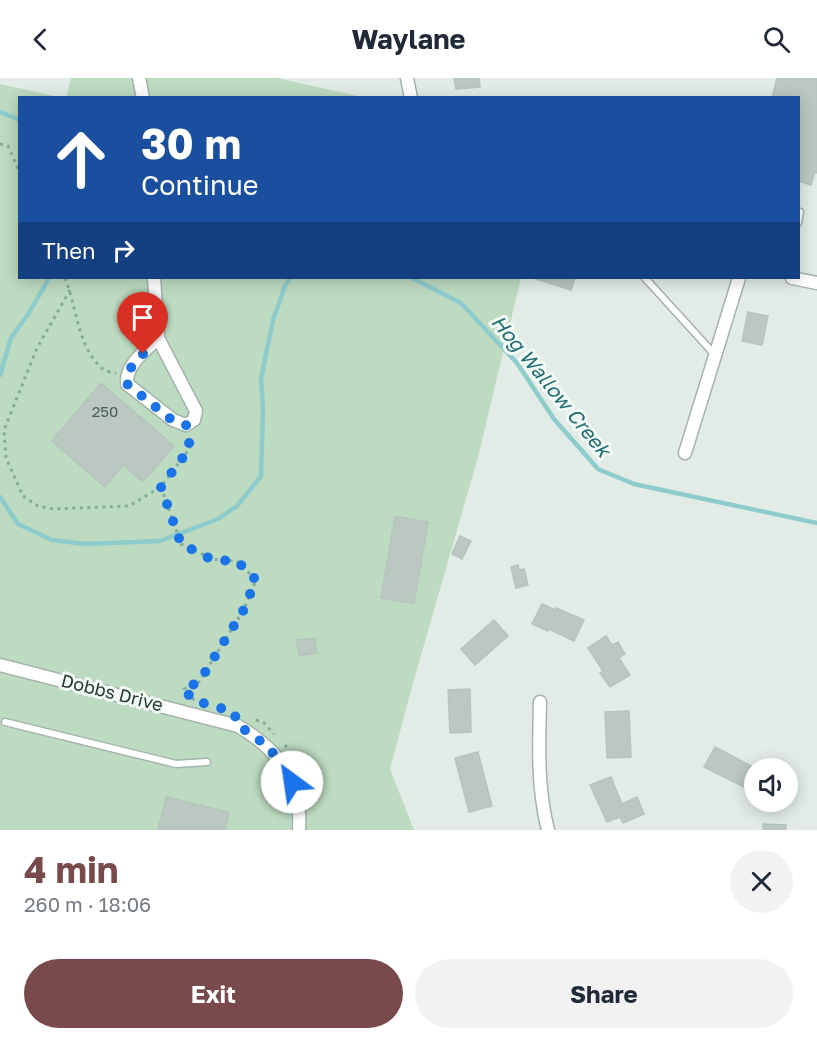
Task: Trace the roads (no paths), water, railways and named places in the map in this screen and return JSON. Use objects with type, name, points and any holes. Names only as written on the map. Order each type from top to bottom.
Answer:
[{"type":"street","points":[[139,78],[143,96]]},
{"type":"street","points":[[406,78],[410,96]]},
{"type":"street","points":[[154,279],[158,338],[196,411],[194,420],[186,425],[172,420],[127,384],[126,376],[132,365],[158,338]]},
{"type":"street","points":[[685,453],[739,279]]},
{"type":"street","points":[[796,279],[817,284]]},
{"type":"street","name":"Dobbs Drive","points":[[0,664],[238,726],[267,746],[283,764],[297,797],[299,830]]},
{"type":"street","points":[[540,702],[538,772],[548,830]]},
{"type":"lane","points":[[646,279],[715,355]]},
{"type":"lane","points":[[5,722],[176,764],[207,762]]},
{"type":"waterway","name":"Hog Wallow Creek","points":[[0,112],[18,119]]},
{"type":"waterway","name":"Hog Wallow Creek","points":[[0,375],[11,338],[29,313],[48,279]]},
{"type":"waterway","name":"Hog Wallow Creek","points":[[0,497],[18,524],[52,540],[85,544],[160,541],[218,519],[237,506],[261,476],[263,408],[261,379],[273,320],[289,279]]},
{"type":"waterway","name":"Hog Wallow Creek","points":[[414,279],[461,303],[517,363],[554,419],[598,469],[634,484],[817,523]]}]
